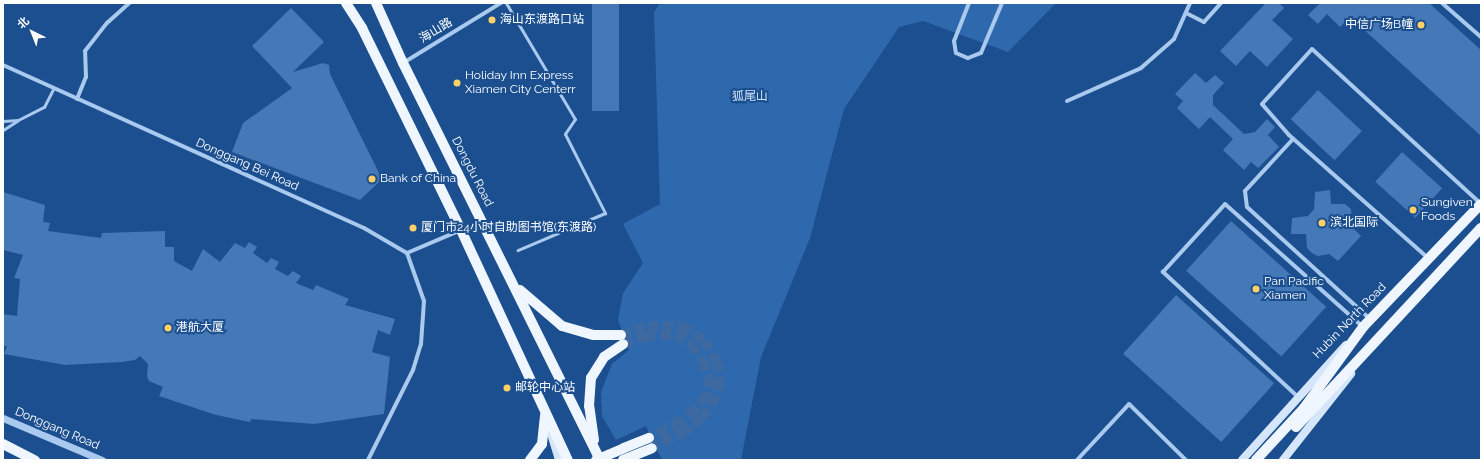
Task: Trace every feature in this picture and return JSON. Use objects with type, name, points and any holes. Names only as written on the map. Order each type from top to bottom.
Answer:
[{"type":"main road","points":[[346,3],[362,28]]},
{"type":"main road","points":[[351,3],[461,230],[545,415],[568,460]]},
{"type":"main road","name":"Dongdu Road","points":[[376,3],[403,63],[514,283],[596,455],[600,460]]},
{"type":"main road","name":"Hubin North Road","points":[[1242,460],[1297,396],[1428,259],[1471,213],[1480,201]]},
{"type":"main road","points":[[1256,460],[1380,337],[1481,228]]},
{"type":"main road","points":[[514,283],[562,326],[594,335],[622,339],[604,357],[591,378],[589,406],[596,455],[625,456],[651,443]]},
{"type":"main road","points":[[1265,460],[1306,411],[1363,327]]},
{"type":"main road","points":[[1283,460],[1380,337]]},
{"type":"main road","points":[[530,460],[542,444],[545,415]]},
{"type":"main road","points":[[545,415],[559,460]]},
{"type":"main road","points":[[3,444],[31,459]]},
{"type":"street","points":[[77,99],[86,77],[85,51],[107,23],[129,3]]},
{"type":"street","name":"海山路","points":[[403,63],[501,3]]},
{"type":"street","points":[[969,3],[954,41],[956,53],[968,58],[981,53],[1002,3]]},
{"type":"street","points":[[1067,101],[1141,68],[1174,39],[1190,3]]},
{"type":"street","points":[[1186,13],[1204,22],[1221,3]]},
{"type":"street","points":[[1442,3],[1481,37]]},
{"type":"street","points":[[1428,259],[1293,139],[1262,104],[1312,49],[1480,201]]},
{"type":"street","name":"Donggang Bei Road","points":[[3,65],[53,89],[364,228],[407,254]]},
{"type":"street","points":[[1293,139],[1245,191],[1247,207],[1370,319]]},
{"type":"street","points":[[1297,396],[1163,272],[1225,204],[1363,327]]},
{"type":"street","points":[[368,460],[413,370],[421,344],[424,301],[407,254],[461,230]]},
{"type":"street","points":[[1077,460],[1129,404],[1186,460]]},
{"type":"street","name":"Donggang Road","points":[[3,418],[102,460]]},
{"type":"lane","points":[[506,3],[575,118],[565,134],[605,213],[518,250]]},
{"type":"lane","points":[[3,130],[18,120],[44,107],[53,89]]},
{"type":"lane","points":[[3,121],[18,120]]},
{"type":"green space","name":"狐尾山","points":[[660,3],[1056,3],[1008,52],[923,21],[899,27],[844,109],[810,238],[761,357],[741,460],[662,460],[646,426],[616,440],[602,416],[601,392],[612,364],[629,350],[618,320],[623,293],[643,263],[623,224],[660,204],[654,12]]},
{"type":"building","points":[[592,3],[619,3],[619,111],[592,111]]},
{"type":"building","points":[[1266,3],[1279,3],[1284,8],[1272,20],[1293,39],[1267,67],[1250,51],[1236,66],[1220,51]]},
{"type":"building","points":[[1320,3],[1429,3],[1481,50],[1481,136],[1350,17],[1340,27],[1327,14],[1318,24],[1308,15]]},
{"type":"building","points":[[291,8],[324,42],[293,72],[323,63],[329,65],[330,74],[382,179],[360,200],[232,152],[243,123],[292,88],[252,46]]},
{"type":"building","points":[[1195,73],[1206,83],[1215,75],[1224,83],[1213,95],[1213,105],[1244,134],[1255,132],[1267,119],[1275,127],[1268,135],[1279,147],[1258,168],[1251,162],[1244,170],[1223,150],[1233,139],[1210,117],[1199,129],[1177,108],[1183,101],[1175,94]]},
{"type":"building","points":[[1318,90],[1362,131],[1335,160],[1291,119]]},
{"type":"building","points":[[1402,152],[1442,188],[1415,218],[1375,182]]},
{"type":"building","name":"滨北国际","points":[[1330,190],[1331,204],[1345,204],[1351,209],[1352,227],[1361,236],[1338,261],[1329,254],[1318,256],[1312,253],[1307,248],[1306,234],[1291,234],[1292,218],[1308,216],[1314,209],[1315,192]]},
{"type":"building","name":"港航大厦","points":[[3,192],[45,205],[43,222],[50,223],[48,231],[101,238],[102,233],[165,231],[165,247],[174,247],[174,261],[192,271],[203,249],[220,262],[235,243],[245,248],[249,242],[257,247],[253,253],[267,263],[271,258],[279,262],[275,269],[288,276],[293,271],[301,276],[296,283],[313,290],[316,285],[349,299],[345,305],[395,319],[390,335],[378,330],[372,352],[390,357],[384,414],[314,424],[251,419],[250,422],[216,415],[159,396],[163,387],[149,381],[147,376],[148,364],[140,356],[135,360],[122,362],[65,365],[4,354],[7,346],[3,346],[3,314],[17,316],[20,279],[14,278],[23,255],[3,250]]},
{"type":"building","name":"Pan Pacific Xiamen","points":[[1231,221],[1326,307],[1281,356],[1186,271]]},
{"type":"building","points":[[1176,295],[1274,383],[1221,442],[1123,354]]},
{"type":"tunnel","points":[[621,335],[648,326],[682,326],[704,341],[717,362],[720,381],[716,397],[702,418],[685,431],[652,448]]},
{"type":"tunnel","points":[[623,344],[646,336],[676,334],[692,345],[703,361],[709,377],[707,396],[695,409],[680,422],[649,438]]},
{"type":"place","name":"海山东渡路口站","points":[[492,20]]},
{"type":"place","name":"中信广场B幢","points":[[1421,25]]},
{"type":"place","name":"Holiday Inn Express Xiamen City Centerr","points":[[457,83]]},
{"type":"place","name":"Bank of China","points":[[372,179]]},
{"type":"place","name":"Sungiven Foods","points":[[1413,210]]},
{"type":"place","name":"滨北国际","points":[[1322,223]]},
{"type":"place","name":"厦门市24小时自助图书馆(东渡路)","points":[[413,228]]},
{"type":"place","name":"Pan Pacific Xiamen","points":[[1256,289]]},
{"type":"place","name":"港航大厦","points":[[168,328]]},
{"type":"place","name":"邮轮中心站","points":[[507,388]]}]
